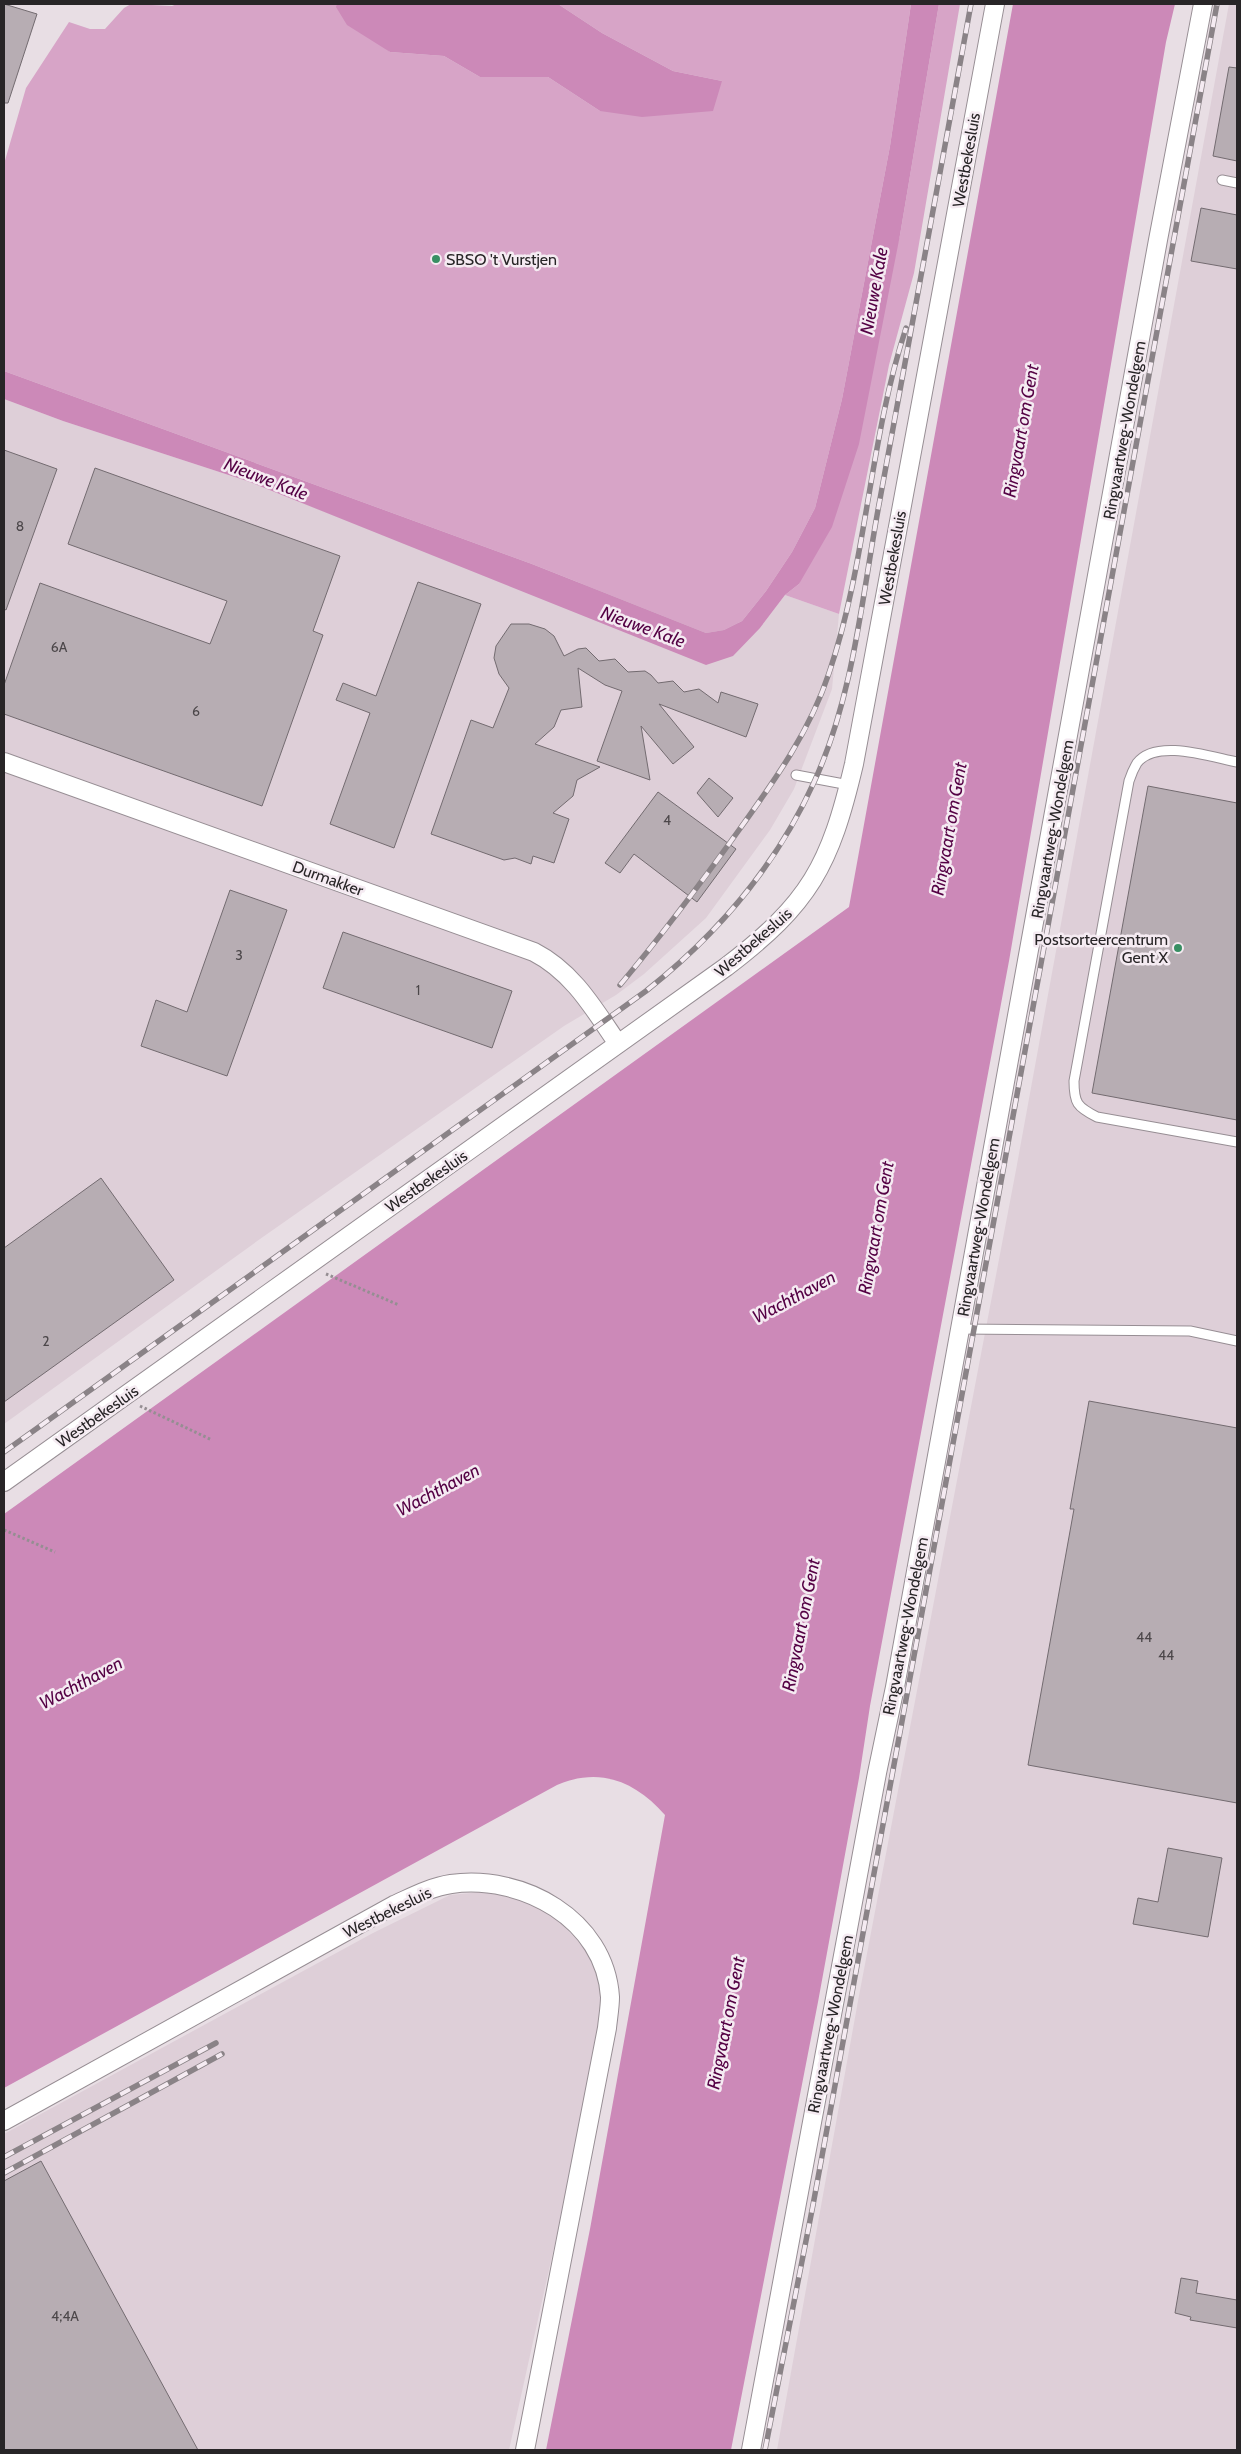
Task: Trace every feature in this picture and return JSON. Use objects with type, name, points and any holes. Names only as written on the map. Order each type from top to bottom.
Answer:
[{"type":"street","name":"Westbekesluis","points":[[4,1482],[752,947],[793,909],[813,881],[830,849],[849,785],[994,4]]},
{"type":"street","name":"Ringvaartweg-Wondelgem","points":[[751,2450],[877,1773],[895,1687],[1158,240],[1203,4]]},
{"type":"street","name":"Durmakker","points":[[4,762],[534,952],[559,967],[570,977],[618,1044]]},
{"type":"street","name":"Westbekesluis","points":[[4,2121],[394,1905],[423,1892],[449,1884],[495,1883],[544,1900],[568,1916],[586,1934],[598,1954],[606,1975],[610,1998],[607,2028],[525,2450]]},
{"type":"lane","points":[[1222,180],[1237,183]]},
{"type":"lane","points":[[1237,762],[1172,750],[1155,751],[1138,762],[1129,780],[1074,1081],[1074,1097],[1081,1109],[1096,1117],[1237,1142]]},
{"type":"lane","points":[[796,775],[849,785]]},
{"type":"lane","points":[[960,1329],[1190,1331],[1237,1341]]},
{"type":"path","points":[[324,1273],[399,1306]]},
{"type":"path","points":[[135,1403],[212,1440]]},
{"type":"path","points":[[4,1530],[55,1552]]},
{"type":"shaded area","name":"SBSO 't Vurstjen","points":[[131,4],[172,6],[177,4],[337,4],[337,7],[390,52],[444,56],[480,77],[548,77],[600,111],[722,81],[673,71],[602,33],[558,4],[911,4],[890,146],[842,399],[815,508],[792,552],[766,591],[742,621],[724,630],[706,633],[532,564],[4,371],[4,164],[26,88],[69,22],[90,29],[105,29],[124,8]]},
{"type":"shaded area","points":[[939,4],[960,4],[914,273],[889,365],[839,614],[785,595],[799,584],[900,235]]},
{"type":"shaded area","points":[[1229,4],[1237,4],[1237,2450],[777,2450],[858,2001],[1016,1170]]},
{"type":"shaded area","points":[[4,399],[63,421],[247,481],[379,533],[760,628],[785,595],[839,614],[832,689],[794,789],[770,830],[706,918],[644,974],[616,995],[564,1026],[260,1239],[4,1424]]},
{"type":"shaded area","points":[[482,1892],[514,1896],[551,1913],[590,1953],[606,2013],[509,2450],[4,2450],[4,2134],[373,1933],[450,1895]]},
{"type":"water","points":[[337,4],[558,4],[602,33],[673,71],[722,81],[713,111],[642,117],[600,111],[548,77],[480,77],[444,56],[390,52],[347,25],[336,7]]},
{"type":"water","name":"Nieuwe Kale","points":[[911,4],[939,4],[900,235],[859,444],[832,527],[799,584],[785,595],[760,628],[733,656],[706,665],[247,481],[63,421],[4,399],[4,371],[532,564],[706,633],[724,630],[742,621],[766,591],[792,552],[815,508],[842,399],[890,146]]},
{"type":"water","points":[[1013,4],[1175,4],[1166,42],[1009,961],[870,1706],[859,1778],[818,2002],[731,2450],[546,2450],[590,2229],[665,1815],[642,1793],[616,1780],[588,1777],[557,1785],[4,2088],[4,1514],[849,907]]},
{"type":"building","points":[[4,4],[37,14],[8,103],[4,103]]},
{"type":"building","points":[[1229,67],[1237,68],[1237,161],[1213,156]]},
{"type":"building","points":[[1201,208],[1237,215],[1237,269],[1191,261]]},
{"type":"building","points":[[4,450],[57,469],[6,610],[4,609]]},
{"type":"building","points":[[95,468],[340,556],[313,631],[323,635],[262,806],[4,714],[4,685],[40,583],[210,644],[227,601],[68,544]]},
{"type":"building","points":[[418,582],[481,604],[394,848],[330,824],[370,713],[336,700],[343,683],[376,696]]},
{"type":"building","points":[[511,624],[529,624],[545,629],[554,636],[564,656],[578,649],[586,648],[599,661],[615,659],[628,672],[645,671],[658,683],[673,681],[684,692],[699,689],[718,703],[721,692],[758,704],[746,737],[659,704],[694,747],[673,764],[641,726],[650,780],[597,761],[622,691],[605,685],[578,668],[582,707],[561,710],[554,727],[535,744],[600,767],[577,780],[573,796],[553,813],[569,819],[554,863],[533,856],[531,864],[515,858],[504,860],[431,834],[471,720],[493,728],[509,688],[499,674],[494,658],[496,646]]},
{"type":"building","points":[[709,778],[733,798],[718,817],[697,793]]},
{"type":"building","name":"Postsorteercentrum Gent X","points":[[1148,786],[1237,803],[1237,1120],[1092,1093]]},
{"type":"building","points":[[658,792],[736,849],[697,902],[634,854],[620,873],[605,863]]},
{"type":"building","points":[[230,890],[287,910],[227,1076],[141,1046],[156,1000],[187,1012]]},
{"type":"building","points":[[343,932],[512,991],[492,1048],[323,988]]},
{"type":"building","points":[[101,1178],[174,1280],[4,1402],[4,1248]]},
{"type":"building","points":[[1089,1401],[1237,1428],[1237,1803],[1028,1765],[1074,1509],[1070,1509]]},
{"type":"building","points":[[1168,1848],[1222,1858],[1208,1937],[1133,1924],[1138,1898],[1158,1902]]},
{"type":"building","points":[[41,2161],[198,2450],[4,2450],[4,2181]]},
{"type":"building","points":[[1181,2278],[1198,2281],[1196,2293],[1237,2300],[1237,2328],[1190,2320],[1191,2317],[1175,2313]]},
{"type":"railway","points":[[4,1452],[646,991],[721,922],[764,869],[783,841],[800,811],[829,746],[840,712],[856,642],[880,499],[971,4]]},
{"type":"railway","points":[[765,2450],[813,2205],[1217,4]]},
{"type":"railway","points":[[620,985],[681,909],[766,793],[802,735],[812,715],[829,673],[842,631],[852,588],[884,414],[906,328]]},
{"type":"railway","points":[[4,2157],[216,2043]]},
{"type":"railway","points":[[4,2173],[222,2054]]},
{"type":"place","name":"SBSO 't Vurstjen","points":[[436,259]]},
{"type":"place","name":"Postsorteercentrum Gent X","points":[[1178,948]]},
{"type":"water label","name":"Ringvaart om Gent","points":[[1021,431]]},
{"type":"water label","name":"Ringvaart om Gent","points":[[949,829]]},
{"type":"water label","name":"Ringvaart om Gent","points":[[876,1228]]},
{"type":"water label","name":"Wachthaven","points":[[794,1297]]},
{"type":"water label","name":"Wachthaven","points":[[438,1490]]},
{"type":"water label","name":"Ringvaart om Gent","points":[[801,1625]]},
{"type":"water label","name":"Wachthaven","points":[[81,1683]]},
{"type":"water label","name":"Ringvaart om Gent","points":[[726,2023]]}]
